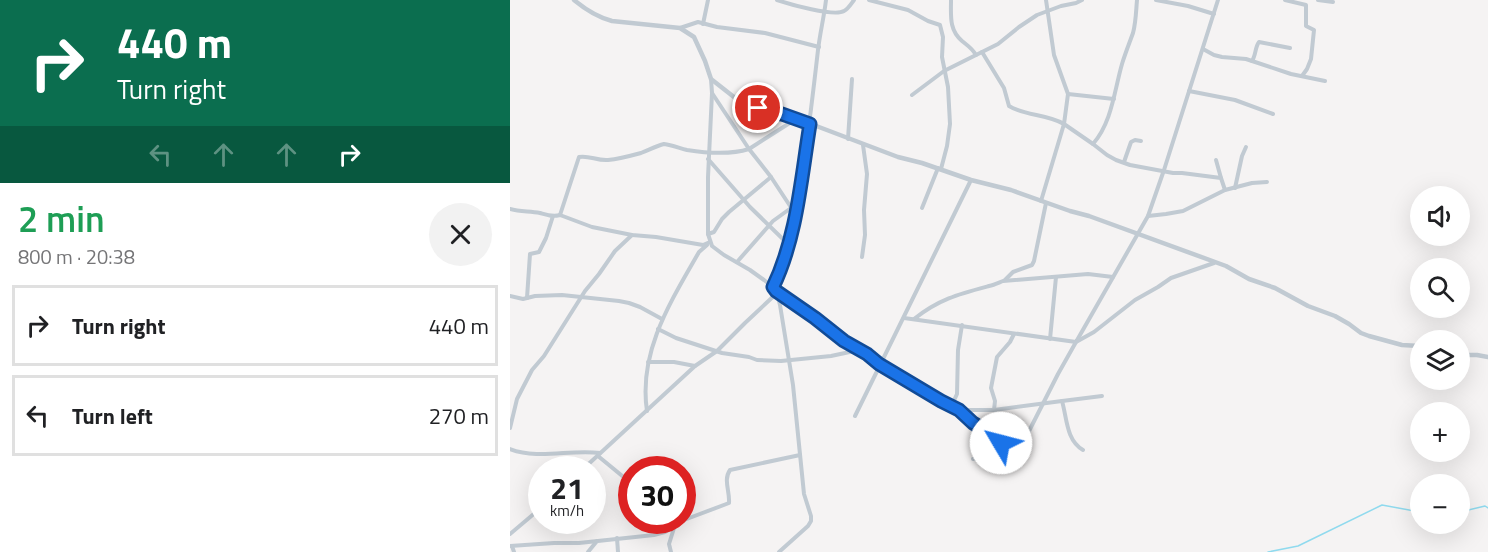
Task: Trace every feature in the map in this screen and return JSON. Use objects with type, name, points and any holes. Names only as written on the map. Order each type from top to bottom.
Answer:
[{"type":"street","points":[[574,0],[591,13],[612,21],[680,28],[698,22],[765,33],[819,47]]},
{"type":"street","points":[[703,24],[708,0]]},
{"type":"street","points":[[777,0],[824,12],[841,12],[846,10],[854,0]]},
{"type":"street","points":[[599,455],[695,366],[717,351],[775,291],[789,246],[795,215],[810,124],[826,0]]},
{"type":"street","points":[[869,0],[908,10],[932,22],[951,21]]},
{"type":"street","points":[[883,0],[887,5]]},
{"type":"street","points":[[951,0],[953,30],[973,49],[976,55]]},
{"type":"street","points":[[913,319],[941,301],[974,289],[993,286],[1016,271],[1032,265],[1049,171],[1063,130],[1068,94],[1054,55],[1046,0]]},
{"type":"street","points":[[912,95],[944,71],[998,44],[1037,15],[1082,0]]},
{"type":"street","points":[[1093,144],[1107,121],[1114,99],[1121,66],[1133,31],[1137,0]]},
{"type":"street","points":[[1156,0],[1214,14]]},
{"type":"street","points":[[973,459],[1010,451],[1026,437],[1076,342],[1148,216],[1218,0]]},
{"type":"street","points":[[1285,0],[1306,2],[1306,26],[1314,30],[1311,59],[1302,76]]},
{"type":"street","points":[[1318,0],[1333,2]]},
{"type":"street","points":[[922,208],[947,146],[950,124],[948,87],[942,57],[943,37],[938,23]]},
{"type":"street","points":[[680,28],[694,37],[711,79],[708,234],[712,246],[750,270],[844,341],[951,407],[959,410],[994,410],[1102,396]]},
{"type":"street","points":[[1252,61],[1259,42],[1290,48]]},
{"type":"street","points":[[1203,49],[1214,55],[1252,61],[1291,74],[1325,81]]},
{"type":"street","points":[[982,52],[1002,84],[1009,106],[1054,119],[1093,144],[1107,156],[1130,165],[1173,173],[1182,172],[1221,178]]},
{"type":"street","points":[[711,79],[747,105],[782,114],[898,157],[1011,190],[1089,216],[1226,266],[1249,279],[1281,290],[1308,306],[1335,316],[1361,333],[1410,345]]},
{"type":"street","points":[[848,140],[852,79]]},
{"type":"street","points":[[1189,91],[1235,100],[1273,114]]},
{"type":"street","points":[[712,93],[795,215]]},
{"type":"street","points":[[1068,94],[1114,99]]},
{"type":"street","points":[[560,215],[579,157],[612,159],[643,152],[664,144],[709,152],[740,152],[749,149],[796,119]]},
{"type":"street","points":[[1124,162],[1131,142],[1141,141]]},
{"type":"street","points":[[862,145],[867,174],[862,257]]},
{"type":"street","points":[[1236,188],[1246,147]]},
{"type":"street","points":[[708,159],[789,246]]},
{"type":"street","points":[[1216,160],[1225,190]]},
{"type":"street","points":[[708,234],[714,232],[722,219],[771,177]]},
{"type":"street","points":[[855,416],[971,180]]},
{"type":"street","points":[[1148,216],[1183,211],[1225,190],[1252,183],[1267,182]]},
{"type":"street","points":[[737,262],[768,225],[791,208]]},
{"type":"street","points":[[510,209],[523,213],[560,215],[592,226],[632,235],[703,245],[710,242]]},
{"type":"street","points":[[527,298],[530,254],[539,252],[553,216]]},
{"type":"street","points":[[510,428],[517,399],[528,377],[580,297],[615,251],[632,235]]},
{"type":"street","points":[[647,411],[645,386],[648,362],[658,329],[699,252],[710,242]]},
{"type":"street","points":[[904,318],[1076,342],[1095,332],[1135,300],[1171,278],[1214,263]]},
{"type":"street","points":[[1003,281],[1088,274],[1113,277]]},
{"type":"street","points":[[1050,339],[1056,277]]},
{"type":"street","points":[[775,291],[780,305],[793,385],[804,494],[811,516],[808,526],[779,552]]},
{"type":"street","points":[[510,296],[527,298],[562,295],[629,303],[662,319]]},
{"type":"street","points":[[951,407],[957,394],[958,350],[962,325]]},
{"type":"street","points":[[658,329],[676,338],[717,351],[757,360],[781,361],[846,354],[860,350]]},
{"type":"street","points":[[994,410],[991,387],[997,357],[1014,334]]},
{"type":"street","points":[[1470,355],[1488,357]]},
{"type":"street","points":[[648,362],[674,362],[695,366]]},
{"type":"street","points":[[1062,401],[1072,440],[1083,450]]},
{"type":"street","points":[[959,410],[1010,451]]},
{"type":"street","points":[[510,449],[519,453],[540,454],[589,452],[599,455],[618,472]]},
{"type":"street","points":[[696,515],[729,503],[727,476],[730,470],[800,455]]},
{"type":"street","points":[[510,534],[528,519]]},
{"type":"street","points":[[514,552],[511,546],[579,543],[658,534]]},
{"type":"street","points":[[671,552],[669,544],[672,534]]},
{"type":"street","points":[[617,538],[618,552]]},
{"type":"street","points":[[588,552],[598,540]]},
{"type":"waterway","points":[[1268,552],[1298,546],[1382,505],[1410,510]]},
{"type":"waterway","points":[[1470,510],[1485,506],[1488,508]]},
{"type":"route","points":[[758,108],[810,124],[789,246],[773,287],[844,341],[959,410],[1001,443]]}]
